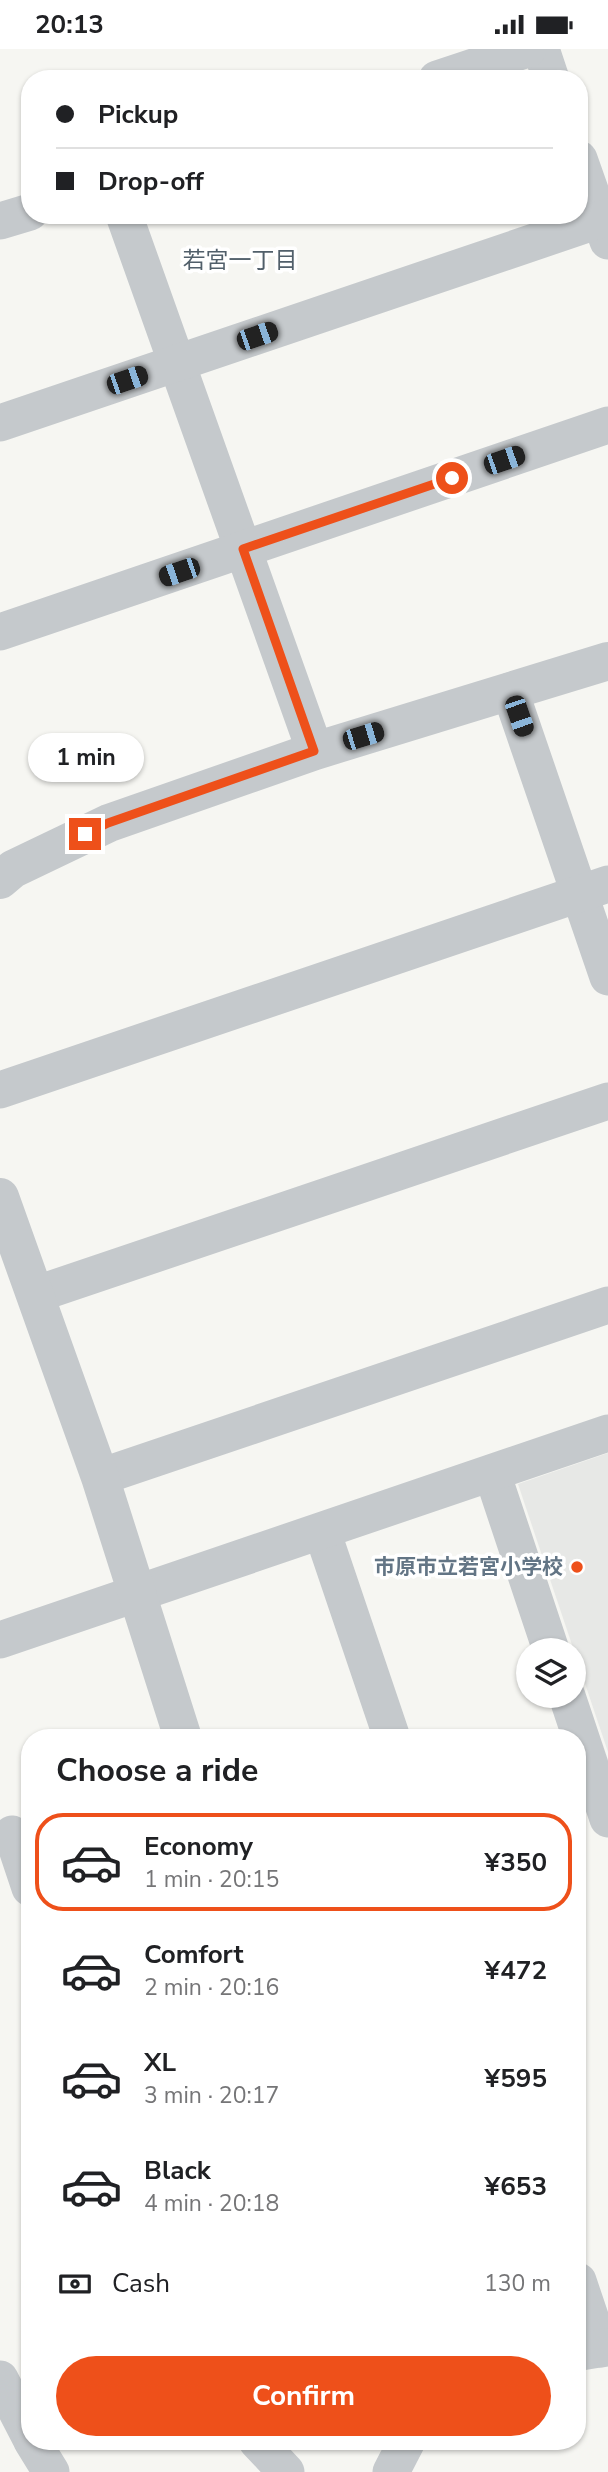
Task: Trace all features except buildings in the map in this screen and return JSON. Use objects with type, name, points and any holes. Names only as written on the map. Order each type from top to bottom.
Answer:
[{"type":"street","points":[[464,70],[528,49]]},
{"type":"street","points":[[541,49],[548,70]]},
{"type":"street","points":[[0,423],[177,363],[606,226],[588,181]]},
{"type":"street","points":[[0,221],[21,215]]},
{"type":"street","points":[[127,224],[314,751]]},
{"type":"street","points":[[0,632],[608,425]]},
{"type":"street","points":[[0,880],[13,869],[108,823],[314,751],[608,661]]},
{"type":"street","points":[[510,691],[594,889],[608,977]]},
{"type":"street","points":[[0,1090],[594,889]]},
{"type":"street","points":[[37,1294],[608,1101]]},
{"type":"street","points":[[0,1197],[37,1294],[100,1476],[180,1729]]},
{"type":"street","points":[[100,1476],[608,1305]]},
{"type":"street","points":[[0,1640],[608,1433]]},
{"type":"street","points":[[492,1473],[547,1638]]},
{"type":"street","points":[[322,1531],[390,1729]]},
{"type":"street","points":[[570,1708],[577,1729]]},
{"type":"street","points":[[586,1755],[608,1819]]},
{"type":"street","points":[[14,1833],[21,1857]]},
{"type":"street","points":[[586,2313],[595,2350]]},
{"type":"street","points":[[0,2379],[21,2426]]},
{"type":"street","points":[[265,2450],[286,2472]]},
{"type":"street","points":[[391,2472],[402,2450]]},
{"type":"shaded area","name":"市原市立若宮小学校","points":[[608,1453],[608,1752],[586,1686],[586,1638],[570,1638],[518,1484]]},
{"type":"place","name":"市原市立若宮小学校","points":[[577,1567]]},
{"type":"district","name":"若宮一丁目","points":[[240,260]]},
{"type":"route","points":[[85,834],[108,823],[314,751],[243,549],[452,478]]}]
